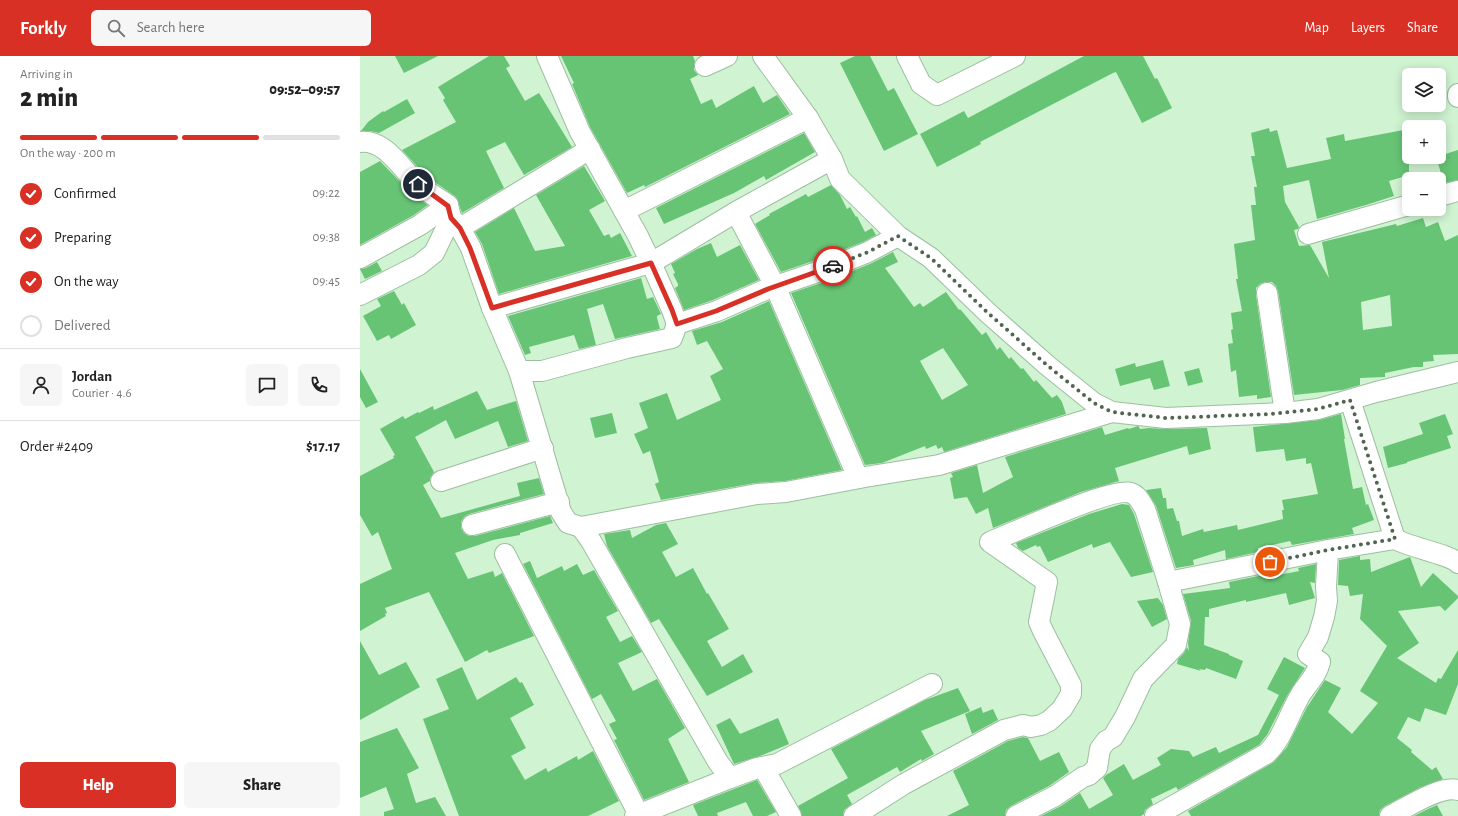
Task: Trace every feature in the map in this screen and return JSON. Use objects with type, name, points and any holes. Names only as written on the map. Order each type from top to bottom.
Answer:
[{"type":"street","points":[[519,371],[542,371],[672,338],[677,324],[651,263],[580,132],[547,56]]},
{"type":"street","points":[[705,66],[727,56]]},
{"type":"street","points":[[762,56],[808,118],[832,160],[840,179],[898,236],[931,258],[988,313],[1048,366],[1094,403],[1112,412],[1166,418],[1284,413],[1318,409],[1376,392],[1458,372]]},
{"type":"street","points":[[907,56],[921,84],[937,95],[1015,56]]},
{"type":"street","points":[[624,211],[808,118]]},
{"type":"street","points":[[360,142],[372,143],[394,157],[418,184],[453,217],[470,248],[510,354],[519,371],[562,512],[568,523],[581,527],[757,494],[786,492],[858,478],[939,465],[1112,412]]},
{"type":"street","points":[[360,258],[420,225],[453,217],[590,149]]},
{"type":"street","points":[[492,308],[651,263],[736,212],[832,160]]},
{"type":"street","points":[[1446,194],[1458,191]]},
{"type":"street","points":[[1308,234],[1402,207]]},
{"type":"street","points":[[736,212],[775,286],[858,478]]},
{"type":"street","points":[[360,295],[419,265],[434,253],[453,217]]},
{"type":"street","points":[[677,324],[716,311],[775,286],[829,268],[868,252],[898,236]]},
{"type":"street","points":[[1267,293],[1284,413]]},
{"type":"street","points":[[1350,400],[1395,539]]},
{"type":"street","points":[[441,481],[543,448]]},
{"type":"street","points":[[854,816],[904,784],[1004,730],[1023,725],[1031,727],[1036,726],[1048,721],[1062,709],[1071,694],[1071,685],[1039,622],[1047,582],[990,542],[1085,503],[1124,492],[1132,493],[1139,498],[1145,509],[1168,582],[1180,624],[1176,645],[1143,679],[1113,737],[1106,741],[1100,749],[1097,768],[1089,775],[1083,777],[1055,796],[1016,816]]},
{"type":"street","points":[[472,525],[559,502]]},
{"type":"street","points":[[581,527],[592,541],[718,762],[730,778]]},
{"type":"street","points":[[1168,582],[1328,550],[1395,539],[1458,563]]},
{"type":"street","points":[[1155,816],[1266,754],[1273,748],[1302,693],[1319,667],[1320,662],[1308,654],[1318,637],[1327,602],[1326,587],[1328,550]]},
{"type":"street","points":[[505,554],[637,815],[730,778],[777,764],[932,684]]},
{"type":"street","points":[[763,767],[783,814]]},
{"type":"street","points":[[1390,816],[1434,794],[1453,788],[1458,790]]},
{"type":"building","points":[[395,56],[438,56],[404,73]]},
{"type":"building","points":[[489,56],[504,56],[510,66],[506,68],[525,101],[539,93],[572,147],[524,175],[505,142],[486,151],[504,188],[462,213],[456,197],[426,176],[402,150],[456,122],[443,100],[445,98],[438,87]]},
{"type":"building","points":[[561,56],[693,56],[695,61],[694,70],[698,75],[690,79],[701,104],[712,99],[716,108],[754,86],[763,103],[777,95],[790,114],[645,187],[644,185],[627,193],[590,127],[572,84],[574,83]]},
{"type":"building","points":[[855,56],[870,56],[888,91],[894,88],[918,134],[884,151],[840,63]]},
{"type":"building","points":[[1084,56],[1143,56],[1155,79],[1157,78],[1172,108],[1142,123],[1116,72],[980,142],[981,144],[937,167],[920,134],[964,111],[968,118]]},
{"type":"building","points":[[407,99],[415,113],[379,133],[361,131],[368,122],[383,111],[384,112]]},
{"type":"building","points":[[1269,128],[1270,132],[1277,130],[1287,168],[1331,159],[1326,138],[1344,134],[1345,141],[1402,130],[1402,164],[1409,164],[1409,172],[1402,172],[1402,177],[1389,181],[1394,196],[1317,219],[1309,180],[1283,186],[1285,202],[1299,227],[1298,229],[1294,230],[1299,246],[1310,245],[1329,278],[1322,242],[1396,224],[1397,226],[1423,218],[1426,227],[1438,222],[1445,241],[1458,235],[1458,354],[1433,355],[1434,361],[1423,362],[1423,367],[1414,367],[1385,373],[1385,377],[1360,378],[1360,385],[1342,390],[1294,395],[1278,291],[1272,282],[1265,282],[1256,288],[1256,295],[1271,397],[1257,399],[1257,395],[1239,397],[1236,370],[1231,372],[1228,344],[1233,343],[1231,313],[1242,311],[1236,279],[1238,279],[1234,244],[1255,240],[1251,205],[1256,205],[1254,187],[1257,187],[1251,156],[1255,156],[1251,133]],"holes":[[[1390,295],[1392,326],[1363,330],[1361,302]]]},
{"type":"building","points":[[804,133],[815,152],[766,180],[764,176],[734,193],[664,224],[656,208]]},
{"type":"building","points":[[1458,150],[1458,180],[1446,183],[1446,172],[1441,172],[1438,164],[1446,164],[1446,154]]},
{"type":"building","points":[[380,161],[410,192],[428,205],[414,215],[360,245],[360,172]]},
{"type":"building","points":[[584,166],[605,201],[589,210],[604,236],[609,234],[611,238],[620,233],[632,256],[499,294],[482,244],[475,232],[514,208],[535,251],[565,246],[536,195]]},
{"type":"building","points":[[831,185],[840,195],[847,209],[850,207],[856,217],[857,216],[865,232],[872,228],[876,235],[863,242],[825,257],[781,272],[755,224],[770,215],[769,214],[806,194],[808,197]]},
{"type":"building","points":[[711,243],[717,257],[740,245],[759,280],[713,300],[684,310],[675,288],[678,284],[673,274],[675,273],[671,264]]},
{"type":"building","points":[[893,252],[898,262],[885,268],[914,307],[920,303],[923,307],[946,292],[959,310],[960,309],[982,335],[986,332],[997,350],[1000,347],[1009,359],[1011,357],[1021,369],[1023,368],[1034,382],[1036,380],[1052,398],[1057,395],[1062,402],[1066,414],[944,452],[942,447],[938,449],[936,445],[926,449],[925,446],[882,463],[865,465],[791,293],[833,279],[872,263]],"holes":[[[943,348],[968,385],[942,400],[920,361]]]},
{"type":"building","points":[[377,262],[382,271],[365,279],[360,269],[366,268]]},
{"type":"building","points":[[641,278],[647,299],[653,297],[661,314],[657,316],[660,329],[615,339],[603,304],[587,309],[596,345],[579,349],[574,335],[529,347],[531,353],[525,355],[508,316]]},
{"type":"building","points":[[394,291],[402,305],[404,303],[416,325],[391,339],[389,335],[377,341],[363,316],[381,306],[377,299]]},
{"type":"building","points":[[769,301],[842,470],[785,481],[755,483],[661,500],[655,484],[659,482],[650,451],[643,454],[634,434],[648,428],[639,403],[667,393],[677,420],[721,400],[710,376],[723,369],[707,341],[697,345],[692,331],[722,322]]},
{"type":"building","points":[[1163,360],[1170,386],[1154,390],[1150,378],[1120,386],[1115,369],[1135,363],[1136,367]]},
{"type":"building","points":[[1199,368],[1203,382],[1188,386],[1184,372]]},
{"type":"building","points":[[360,369],[378,402],[366,408],[360,397]]},
{"type":"building","points":[[477,391],[487,410],[516,401],[528,441],[508,447],[498,421],[455,439],[446,420],[415,437],[434,472],[430,478],[430,481],[423,485],[441,518],[520,496],[517,483],[539,478],[544,494],[469,514],[464,517],[461,522],[461,528],[464,533],[469,536],[475,536],[550,516],[553,523],[520,533],[520,535],[493,540],[455,553],[468,579],[493,571],[495,577],[502,573],[534,636],[489,653],[487,650],[465,662],[429,592],[385,608],[387,613],[385,614],[386,616],[360,631],[360,584],[392,569],[378,532],[372,536],[360,515],[360,476],[394,458],[393,456],[395,455],[380,429],[403,416],[405,419],[433,406],[434,410]]},
{"type":"building","points":[[612,413],[617,433],[595,438],[590,418]]},
{"type":"building","points":[[1341,414],[1353,489],[1362,487],[1366,505],[1368,504],[1374,520],[1352,528],[1354,534],[1292,545],[1290,541],[1258,548],[1258,552],[1226,559],[1225,550],[1193,560],[1194,565],[1176,568],[1156,506],[1146,490],[1161,488],[1163,498],[1166,498],[1167,509],[1173,508],[1177,521],[1179,521],[1182,536],[1203,529],[1204,532],[1237,525],[1238,530],[1283,519],[1282,510],[1284,510],[1282,500],[1318,494],[1311,463],[1306,464],[1306,458],[1286,461],[1284,449],[1256,452],[1253,427],[1319,420]]},
{"type":"building","points":[[1445,414],[1453,434],[1447,436],[1451,448],[1388,468],[1383,447],[1423,434],[1419,423]]},
{"type":"building","points":[[1138,426],[1140,429],[1207,428],[1211,449],[1189,455],[1187,446],[1115,468],[1119,481],[1081,492],[993,528],[988,508],[976,514],[967,497],[954,499],[950,478],[953,477],[951,473],[977,465],[983,493],[1013,477],[1005,457],[1102,427],[1105,435]]},
{"type":"building","points":[[1122,504],[1129,505],[1134,514],[1153,572],[1131,577],[1110,542],[1093,548],[1092,544],[1048,562],[1040,546],[1037,547],[1036,545],[1023,551],[1018,548],[1016,543],[1089,514]]},
{"type":"building","points":[[666,523],[678,544],[662,552],[676,577],[693,568],[729,629],[707,641],[722,667],[743,654],[753,672],[707,696],[659,619],[651,623],[607,546],[604,534],[630,530],[632,538],[656,525]]},
{"type":"building","points":[[1360,556],[1360,560],[1370,559],[1371,572],[1410,557],[1421,587],[1433,573],[1458,596],[1458,598],[1445,611],[1440,606],[1398,611],[1419,643],[1397,658],[1436,683],[1438,678],[1441,679],[1458,650],[1458,684],[1446,715],[1425,708],[1420,722],[1408,717],[1397,738],[1412,750],[1411,752],[1432,770],[1436,767],[1443,779],[1419,788],[1385,806],[1380,810],[1379,816],[1191,816],[1188,811],[1274,762],[1287,747],[1307,707],[1325,680],[1341,688],[1328,712],[1352,734],[1378,703],[1360,691],[1387,646],[1360,619],[1363,594],[1350,596],[1348,586],[1338,585],[1339,560]]},
{"type":"building","points":[[530,561],[537,578],[562,566],[564,571],[577,564],[583,575],[594,570],[618,611],[606,617],[620,642],[632,636],[642,652],[618,663],[633,691],[657,679],[685,728],[668,739],[689,782],[644,800],[614,740],[617,739],[609,724],[616,721],[601,694],[592,699],[523,564]]},
{"type":"building","points":[[1316,564],[1315,583],[1310,582],[1315,598],[1289,605],[1286,593],[1246,602],[1246,600],[1209,609],[1209,617],[1205,617],[1204,645],[1243,661],[1236,679],[1206,668],[1205,670],[1199,669],[1201,671],[1177,664],[1178,659],[1187,647],[1189,651],[1188,643],[1191,621],[1183,594],[1230,588],[1229,582],[1263,575],[1264,578],[1299,571],[1298,568]]},
{"type":"building","points":[[1158,598],[1163,605],[1167,619],[1152,627],[1137,601]]},
{"type":"building","points":[[360,641],[379,675],[406,662],[420,687],[360,720]]},
{"type":"building","points":[[1284,657],[1305,668],[1287,696],[1267,735],[1259,745],[1178,790],[1176,787],[1151,799],[1153,804],[1145,810],[1144,814],[1141,816],[1041,816],[1061,806],[1080,793],[1089,809],[1113,795],[1103,778],[1124,764],[1133,780],[1161,765],[1157,758],[1171,749],[1189,751],[1193,757],[1216,747],[1219,753],[1258,735],[1279,695],[1267,689]]},
{"type":"building","points":[[462,667],[477,700],[516,677],[520,683],[522,682],[534,705],[510,718],[526,748],[511,756],[525,780],[546,768],[548,772],[577,756],[578,760],[593,751],[619,801],[588,816],[459,816],[423,719],[449,709],[436,679]]},
{"type":"building","points":[[958,688],[970,711],[921,731],[934,754],[922,761],[921,759],[900,772],[897,767],[847,795],[852,804],[844,810],[843,816],[802,816],[798,806],[848,778],[831,749],[925,700]]},
{"type":"building","points":[[981,707],[983,713],[993,709],[998,720],[972,734],[965,714]]},
{"type":"building","points":[[730,718],[740,734],[778,718],[789,744],[760,756],[734,764],[716,725]]},
{"type":"building","points":[[397,728],[419,768],[407,774],[416,803],[435,797],[446,816],[384,816],[384,812],[394,809],[386,787],[360,798],[360,742]]},
{"type":"building","points":[[1023,737],[1028,738],[1040,761],[1059,752],[1069,772],[1049,786],[1011,806],[1006,810],[1005,816],[947,816],[969,805],[953,771],[1008,741]]},
{"type":"building","points":[[757,780],[776,812],[767,816],[753,816],[746,802],[717,813],[718,816],[698,816],[693,805]]},
{"type":"building","points":[[1437,805],[1443,816],[1414,816],[1428,809]]},
{"type":"way so far","points":[[833,266],[868,252],[898,236],[931,258],[988,313],[1048,366],[1094,403],[1112,412],[1166,418],[1198,418],[1271,414],[1318,409],[1350,400],[1395,539],[1328,550],[1270,562]]},
{"type":"route","points":[[418,184],[448,206],[451,218],[460,228],[470,248],[492,308],[651,263],[677,324],[716,311],[768,289],[833,266]]}]
